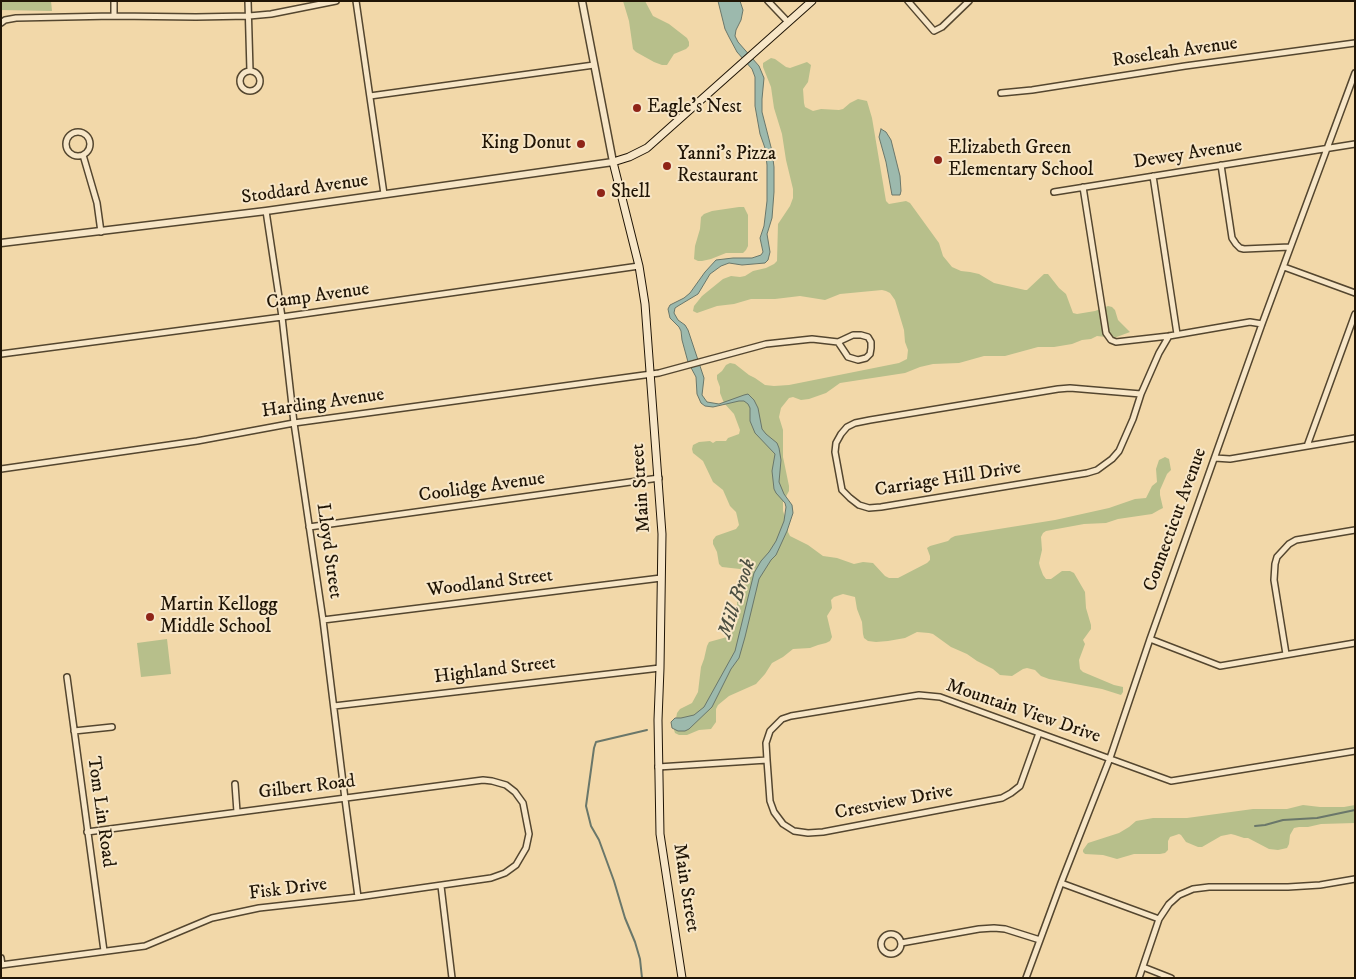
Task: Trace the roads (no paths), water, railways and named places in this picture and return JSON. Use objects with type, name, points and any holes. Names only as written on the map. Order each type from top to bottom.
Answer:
[{"type":"main road","points":[[613,162],[629,158],[647,148],[812,1]]},
{"type":"main road","name":"Main Street","points":[[613,162],[639,266],[645,304],[662,534],[658,767],[660,834],[682,978]]},
{"type":"street","points":[[114,1],[114,16]]},
{"type":"street","points":[[248,1],[250,71]]},
{"type":"street","points":[[1,24],[5,20],[16,18],[249,16],[271,14],[336,1]]},
{"type":"street","points":[[356,1],[384,194]]},
{"type":"street","name":"Main Street","points":[[582,1],[613,162]]},
{"type":"street","points":[[768,1],[788,22]]},
{"type":"street","points":[[908,1],[934,31],[942,27],[969,1]]},
{"type":"street","name":"Roseleah Avenue","points":[[1001,93],[1355,43]]},
{"type":"street","points":[[370,96],[594,65]]},
{"type":"street","name":"Connecticut Avenue","points":[[1026,978],[1110,758],[1150,638],[1262,324],[1355,73]]},
{"type":"street","points":[[80,132],[88,139],[89,146],[83,154],[79,156],[71,154],[67,147],[67,139],[72,134],[80,132]]},
{"type":"street","name":"Dewey Avenue","points":[[1054,192],[1355,144]]},
{"type":"street","points":[[83,154],[97,203],[101,232]]},
{"type":"street","name":"Stoddard Avenue","points":[[1,243],[266,211],[613,162]]},
{"type":"street","points":[[1221,165],[1232,238],[1236,244],[1244,249],[1290,247]]},
{"type":"street","points":[[1153,176],[1177,334]]},
{"type":"street","points":[[1083,187],[1106,333],[1110,340],[1116,342],[1169,336],[1250,322],[1262,324]]},
{"type":"street","name":"Lloyd Street","points":[[266,211],[282,317],[294,423],[323,620],[344,799],[358,897]]},
{"type":"street","name":"Camp Avenue","points":[[1,354],[282,317],[639,266]]},
{"type":"street","points":[[1284,267],[1355,293]]},
{"type":"street","points":[[1307,446],[1355,314]]},
{"type":"street","points":[[853,335],[861,335],[868,337],[872,348],[866,358],[858,360],[848,357],[838,342],[853,335]]},
{"type":"street","name":"Carriage Hill Drive","points":[[1141,394],[1070,388],[1058,389],[855,423],[841,434],[836,443],[835,452],[842,490],[859,505],[869,508],[1097,470],[1119,451],[1133,419],[1141,394],[1159,353],[1169,336]]},
{"type":"street","name":"Harding Avenue","points":[[1,469],[188,442],[294,423],[670,371],[766,344],[812,339],[838,342]]},
{"type":"street","points":[[1215,458],[1230,459],[1355,438]]},
{"type":"street","name":"Coolidge Avenue","points":[[309,527],[659,478]]},
{"type":"street","points":[[1286,654],[1274,580],[1277,557],[1289,544],[1296,540],[1355,530]]},
{"type":"street","name":"Woodland Street","points":[[323,620],[661,578]]},
{"type":"street","points":[[1150,638],[1220,666],[1355,643]]},
{"type":"street","name":"Highland Street","points":[[334,706],[660,668]]},
{"type":"street","name":"Tom Lin Road","points":[[67,677],[104,951]]},
{"type":"street","name":"Mountain View Drive","points":[[766,760],[766,742],[770,732],[782,719],[919,695],[940,697],[1171,781],[1355,751]]},
{"type":"street","points":[[74,731],[112,727]]},
{"type":"street","name":"Crestview Drive","points":[[766,760],[770,801],[774,812],[783,824],[794,831],[808,833],[823,832],[1002,798],[1020,786],[1040,733]]},
{"type":"street","points":[[658,767],[766,760]]},
{"type":"street","name":"Gilbert Road","points":[[87,832],[483,780],[506,785],[515,792],[523,803]]},
{"type":"street","points":[[234,784],[237,812]]},
{"type":"street","name":"Fisk Drive","points":[[2,965],[145,946],[212,918],[259,908],[358,897],[491,878],[505,873],[516,865],[526,848],[529,834],[523,803]]},
{"type":"street","points":[[1139,978],[1159,919],[1169,904],[1179,895],[1193,889],[1209,887],[1288,887],[1355,879]]},
{"type":"street","points":[[1062,883],[1159,919]]},
{"type":"street","points":[[441,886],[452,978]]},
{"type":"street","points":[[901,943],[994,928],[1005,929],[1040,940]]},
{"type":"street","points":[[1,958],[2,965]]},
{"type":"street","points":[[1143,967],[1171,978]]},
{"type":"waterway","name":"Mill Brook","points":[[642,978],[640,959],[635,942],[599,840],[591,826],[586,806],[596,742],[647,730]]},
{"type":"waterway","points":[[1255,826],[1283,820],[1317,818],[1355,810]]},
{"type":"place","name":"Eagle's Nest","points":[[637,108]]},
{"type":"place","name":"King Donut","points":[[581,144]]},
{"type":"place","name":"Elizabeth Green Elementary School","points":[[938,160]]},
{"type":"place","name":"Yanni's Pizza Restaurant","points":[[667,166]]},
{"type":"place","name":"Shell","points":[[601,193]]},
{"type":"place","name":"Martin Kellogg Middle School","points":[[150,617]]}]
